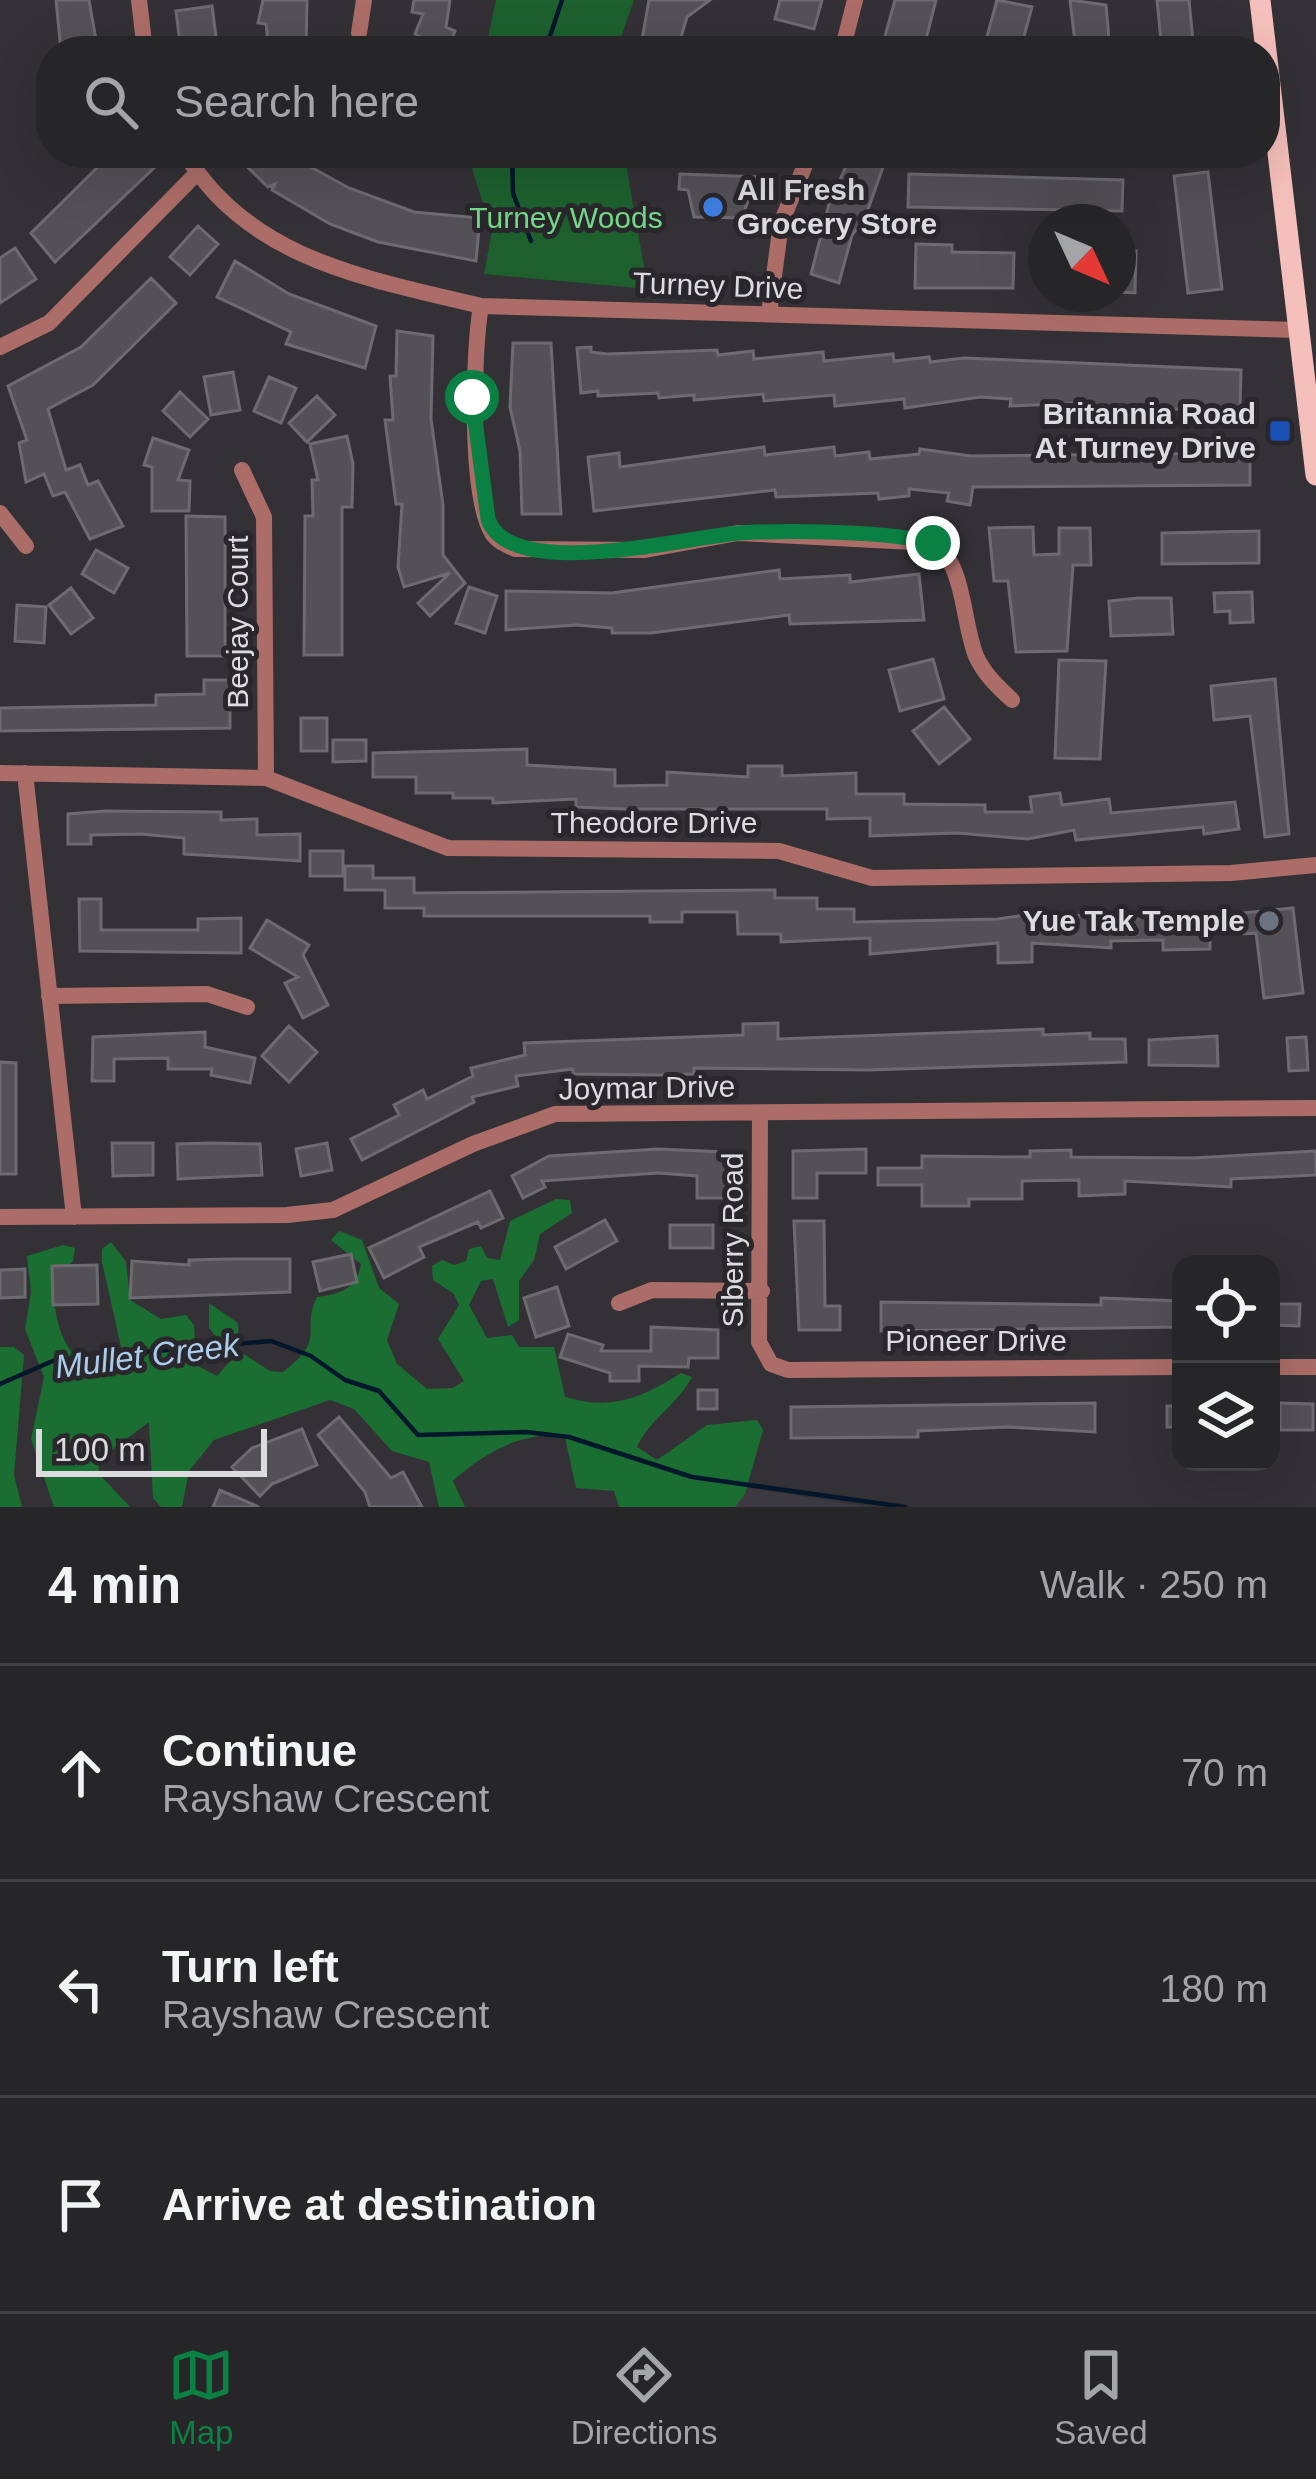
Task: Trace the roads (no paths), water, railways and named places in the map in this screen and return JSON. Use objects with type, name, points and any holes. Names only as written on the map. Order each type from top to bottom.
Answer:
[{"type":"main road","points":[[1260,0],[1264,36]]},
{"type":"main road","points":[[1280,168],[1316,475]]},
{"type":"street","points":[[139,0],[143,36]]},
{"type":"street","points":[[359,33],[364,0]]},
{"type":"street","points":[[846,36],[855,0]]},
{"type":"street","name":"Turney Drive","points":[[194,168],[254,229],[312,261],[408,292],[481,306],[1299,330]]},
{"type":"street","points":[[769,314],[781,223],[804,168]]},
{"type":"street","points":[[0,347],[49,323],[197,173]]},
{"type":"street","points":[[481,306],[472,397],[488,519],[502,543],[515,549],[645,550],[739,533],[933,543],[953,565],[962,616],[978,660],[1012,700]]},
{"type":"street","name":"Beejay Court","points":[[242,470],[264,518],[266,778]]},
{"type":"street","points":[[0,513],[26,546]]},
{"type":"street","name":"Theodore Drive","points":[[0,773],[266,778],[463,850],[779,851],[872,878],[1231,872],[1316,865]]},
{"type":"street","points":[[25,773],[74,1217]]},
{"type":"street","points":[[49,996],[208,994],[247,1007]]},
{"type":"street","name":"Joymar Drive","points":[[0,1217],[287,1215],[333,1210],[473,1144],[555,1114],[1316,1108]]},
{"type":"street","name":"Siberry Road","points":[[760,1113],[759,1342],[771,1364]]},
{"type":"street","points":[[619,1303],[652,1290],[762,1291]]},
{"type":"street","name":"Pioneer Drive","points":[[771,1364],[788,1370],[1172,1367]]},
{"type":"street","points":[[1280,1367],[1316,1367]]},
{"type":"waterway","points":[[550,36],[562,0]]},
{"type":"waterway","points":[[512,168],[513,193],[531,241]]},
{"type":"waterway","name":"Mullet Creek","points":[[0,1384],[55,1360],[271,1341],[311,1356],[345,1380],[379,1391],[418,1435],[526,1432],[569,1437],[692,1477],[905,1507]]},
{"type":"place","name":"All Fresh Grocery Store","points":[[713,207]]},
{"type":"place","name":"Britannia Road At Turney Drive","points":[[1280,431]]},
{"type":"place","name":"Yue Tak Temple","points":[[1269,921]]},
{"type":"park label","name":"Turney Woods","points":[[566,218]]}]
